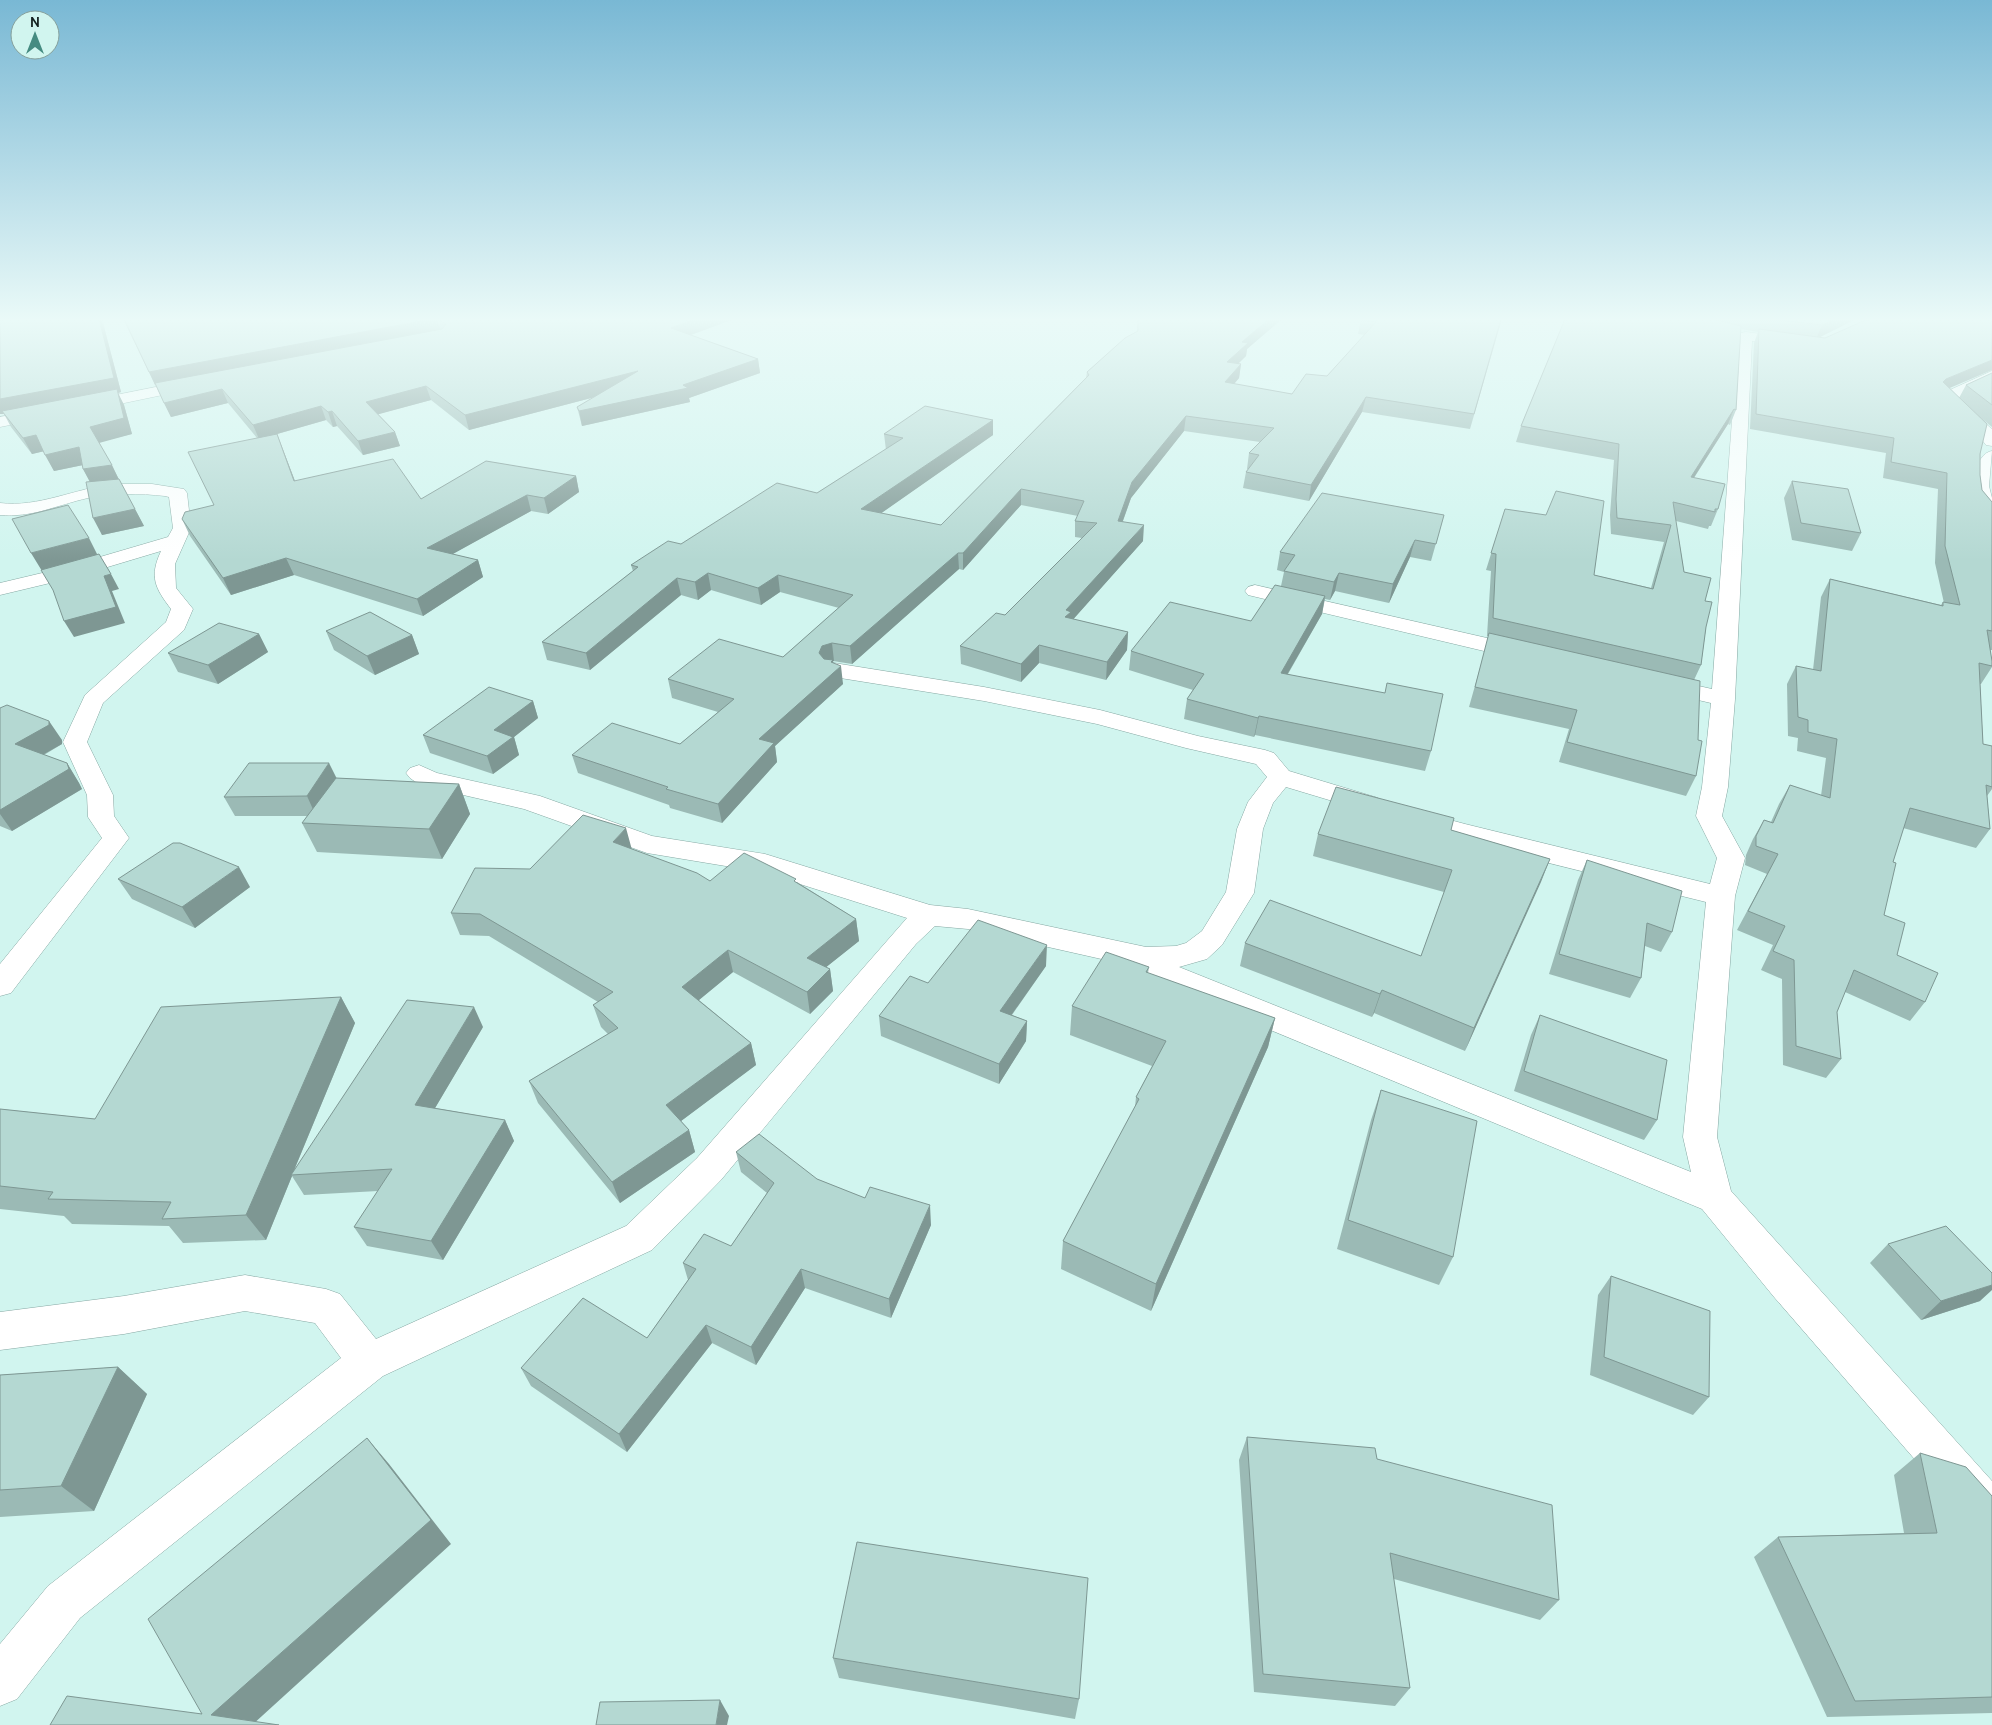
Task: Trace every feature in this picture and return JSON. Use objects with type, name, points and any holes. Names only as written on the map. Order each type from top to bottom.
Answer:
[{"type":"street","points":[[0,422],[119,400]]},
{"type":"street","points":[[1741,400],[1723,699],[1715,787],[1708,816],[1731,858],[1721,896],[1700,1137],[1716,1198],[1788,1284],[1992,1514]]},
{"type":"street","points":[[1946,400],[1970,416],[1988,433],[1992,441]]},
{"type":"street","points":[[1992,456],[1984,465],[1978,486],[1992,517]]},
{"type":"street","points":[[0,509],[27,510],[76,496],[132,487],[157,489],[178,493],[182,528],[174,541],[165,564],[166,589],[182,609],[176,625],[93,700],[75,742],[100,795],[101,817],[116,838],[0,986]]},
{"type":"street","points":[[0,589],[64,574],[174,541]]},
{"type":"street","points":[[1255,592],[1548,658]]},
{"type":"street","points":[[834,670],[984,694],[1100,718],[1196,743],[1266,758],[1280,777],[1460,832],[1721,896]]},
{"type":"street","points":[[1645,681],[1723,699]]},
{"type":"street","points":[[419,774],[531,802],[605,827],[647,844],[765,863],[929,915],[968,919],[1146,958],[1176,957],[1196,951],[1212,938],[1240,893],[1250,829],[1261,802],[1280,777]]},
{"type":"street","points":[[0,1682],[64,1602],[369,1362],[639,1238],[709,1169],[906,937],[929,915]]},
{"type":"street","points":[[1146,958],[1168,975],[1297,1026],[1502,1113],[1716,1198]]},
{"type":"street","points":[[0,1331],[124,1315],[245,1293],[326,1307],[369,1362]]},
{"type":"building","points":[[62,400],[120,400],[124,418],[90,427],[112,465],[83,469],[79,447],[45,455],[36,435],[23,438],[2,411]]},
{"type":"building","points":[[162,400],[178,400],[164,403]]},
{"type":"building","points":[[231,400],[375,400],[366,402],[395,432],[358,441],[332,411],[328,412],[321,406],[253,425]]},
{"type":"building","points":[[444,400],[526,400],[465,415]]},
{"type":"building","points":[[590,400],[634,400],[579,411],[577,407]]},
{"type":"building","points":[[1065,400],[1364,400],[1311,485],[1246,472],[1259,455],[1249,453],[1274,428],[1186,416],[1132,482],[1118,521],[1144,525],[1066,610],[1071,612],[1065,617],[1128,632],[1107,662],[1039,645],[1021,664],[960,646],[996,613],[1005,615],[1097,523],[1075,521],[1084,501],[1021,489],[963,553],[958,553],[850,646],[832,643],[822,646],[819,653],[824,659],[833,660],[831,662],[841,666],[759,739],[774,743],[718,804],[666,789],[668,787],[572,755],[612,723],[680,744],[734,699],[668,679],[719,639],[783,657],[853,595],[778,575],[758,588],[708,573],[695,582],[677,578],[586,653],[542,642],[638,567],[631,565],[668,541],[681,544],[777,483],[817,493],[903,438],[884,434],[925,406],[993,420],[861,509],[941,525]]},
{"type":"building","points":[[1382,400],[1478,400],[1474,414]]},
{"type":"building","points":[[1532,400],[1737,400],[1736,410],[1734,409],[1691,477],[1725,484],[1718,509],[1715,509],[1715,512],[1673,502],[1684,572],[1711,578],[1705,601],[1712,602],[1706,627],[1701,665],[1493,618],[1496,554],[1491,553],[1505,509],[1546,515],[1556,491],[1604,501],[1594,575],[1653,589],[1671,525],[1617,518],[1616,499],[1619,444],[1521,426]]},
{"type":"building","points":[[1757,400],[1961,400],[1987,424],[1980,454],[1980,475],[1982,490],[1992,502],[1992,631],[1987,630],[1992,666],[1979,663],[1983,744],[1992,746],[1992,787],[1986,785],[1990,829],[1910,808],[1893,862],[1896,863],[1884,915],[1905,923],[1897,955],[1938,973],[1925,1002],[1854,970],[1837,1012],[1841,1059],[1796,1046],[1794,960],[1773,951],[1785,926],[1748,911],[1778,854],[1756,846],[1756,836],[1764,820],[1773,823],[1790,785],[1830,798],[1837,739],[1808,732],[1808,720],[1798,717],[1796,666],[1821,671],[1830,579],[1943,606],[1943,602],[1960,605],[1945,546],[1947,473],[1891,462],[1894,438],[1756,414]]},
{"type":"building","points":[[1985,400],[1992,400],[1992,405]]},
{"type":"building","points":[[277,434],[294,481],[393,459],[421,499],[486,461],[576,476],[544,498],[527,495],[427,548],[478,560],[417,599],[286,558],[223,578],[182,519],[185,512],[214,505],[188,452]]},
{"type":"building","points":[[119,479],[135,509],[93,518],[86,482]]},
{"type":"building","points":[[1792,481],[1848,489],[1861,533],[1801,523]]},
{"type":"building","points":[[1322,493],[1444,515],[1436,544],[1415,540],[1393,584],[1339,573],[1334,582],[1284,571],[1295,555],[1280,552]]},
{"type":"building","points":[[68,505],[89,538],[31,553],[12,519]]},
{"type":"building","points":[[99,554],[111,574],[104,576],[116,607],[64,621],[53,590],[41,570]]},
{"type":"building","points":[[1275,585],[1325,596],[1281,673],[1385,693],[1387,683],[1443,694],[1431,751],[1259,716],[1258,718],[1187,699],[1204,674],[1131,651],[1170,602],[1251,621]]},
{"type":"building","points":[[370,612],[412,635],[367,656],[326,631]]},
{"type":"building","points":[[219,623],[259,634],[208,665],[168,653]]},
{"type":"building","points":[[1489,633],[1700,681],[1698,740],[1702,741],[1696,776],[1567,742],[1577,710],[1475,687]]},
{"type":"building","points":[[489,687],[533,701],[494,730],[513,737],[487,756],[423,735]]},
{"type":"building","points":[[7,705],[49,721],[49,725],[15,744],[67,763],[69,769],[0,810],[0,708]]},
{"type":"building","points":[[249,763],[329,763],[307,796],[224,797]]},
{"type":"building","points":[[336,778],[459,784],[429,829],[302,823]]},
{"type":"building","points":[[1336,787],[1454,818],[1451,830],[1550,859],[1474,1028],[1382,990],[1380,994],[1245,943],[1270,900],[1421,956],[1452,870],[1318,834]]},
{"type":"building","points":[[583,815],[626,828],[613,842],[697,873],[710,881],[744,853],[796,879],[794,881],[856,919],[807,958],[830,969],[807,992],[728,950],[682,987],[751,1043],[666,1105],[689,1130],[612,1182],[529,1081],[618,1028],[593,1005],[613,992],[480,914],[451,913],[475,868],[530,869]]},
{"type":"building","points":[[173,843],[180,843],[239,867],[182,907],[118,879]]},
{"type":"building","points":[[1587,860],[1682,891],[1672,932],[1647,923],[1641,978],[1559,954]]},
{"type":"building","points":[[978,920],[1047,945],[1000,1011],[1027,1021],[999,1064],[879,1016],[910,976],[928,983]]},
{"type":"building","points":[[1106,952],[1149,967],[1146,972],[1275,1018],[1156,1284],[1063,1241],[1139,1099],[1136,1097],[1166,1041],[1072,1006]]},
{"type":"building","points":[[341,997],[246,1215],[162,1219],[171,1202],[48,1199],[53,1192],[0,1186],[0,1109],[95,1119],[161,1007]]},
{"type":"building","points":[[407,1000],[474,1007],[415,1105],[505,1120],[431,1241],[354,1227],[392,1169],[291,1175]]},
{"type":"building","points":[[1540,1015],[1667,1060],[1657,1120],[1524,1071]]},
{"type":"building","points":[[1381,1090],[1477,1121],[1453,1257],[1348,1220]]},
{"type":"building","points":[[759,1134],[817,1179],[865,1198],[870,1187],[930,1205],[889,1299],[801,1269],[751,1347],[706,1325],[619,1434],[521,1368],[583,1298],[647,1338],[696,1269],[683,1263],[704,1234],[731,1246],[774,1183],[736,1152]]},
{"type":"building","points":[[1946,1226],[1992,1273],[1992,1285],[1941,1301],[1888,1244]]},
{"type":"building","points":[[1611,1276],[1710,1311],[1709,1397],[1604,1357]]},
{"type":"building","points":[[118,1367],[61,1486],[0,1490],[0,1375]]},
{"type":"building","points":[[1247,1437],[1375,1448],[1377,1459],[1552,1505],[1559,1600],[1390,1553],[1410,1688],[1263,1674]]},
{"type":"building","points":[[367,1438],[431,1520],[211,1715],[279,1725],[50,1725],[67,1696],[202,1714],[148,1619]]},
{"type":"building","points":[[1920,1453],[1966,1467],[1992,1496],[1992,1697],[1855,1701],[1778,1537],[1937,1533]]},
{"type":"building","points":[[857,1542],[1088,1578],[1079,1699],[833,1658]]},
{"type":"building","points":[[720,1700],[716,1725],[596,1725],[600,1702]]}]
